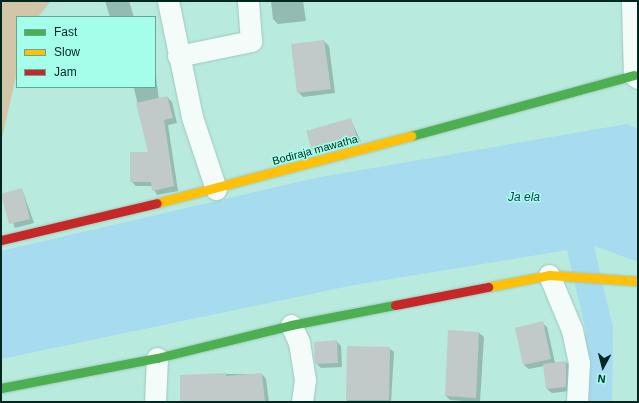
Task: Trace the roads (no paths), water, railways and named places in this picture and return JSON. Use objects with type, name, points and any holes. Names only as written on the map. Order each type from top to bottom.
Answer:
[{"type":"street","points":[[168,1],[178,56],[192,117],[216,189]]},
{"type":"street","points":[[178,56],[251,41],[248,1]]},
{"type":"street","points":[[632,1],[636,76]]},
{"type":"street","name":"Bodiraja mawatha","points":[[1,240],[216,189],[636,76]]},
{"type":"street","points":[[559,274],[579,363],[578,402]]},
{"type":"street","points":[[1,388],[157,358],[291,325],[559,274],[606,276],[638,281]]},
{"type":"street","points":[[291,325],[299,342],[305,380],[302,402]]},
{"type":"street","points":[[156,402],[157,358]]},
{"type":"water","name":"Ja ela","points":[[627,124],[638,129],[638,262],[595,246],[580,248],[354,285],[1,359],[1,251],[315,178]]},
{"type":"waterway","points":[[580,248],[599,329],[598,402]]}]
